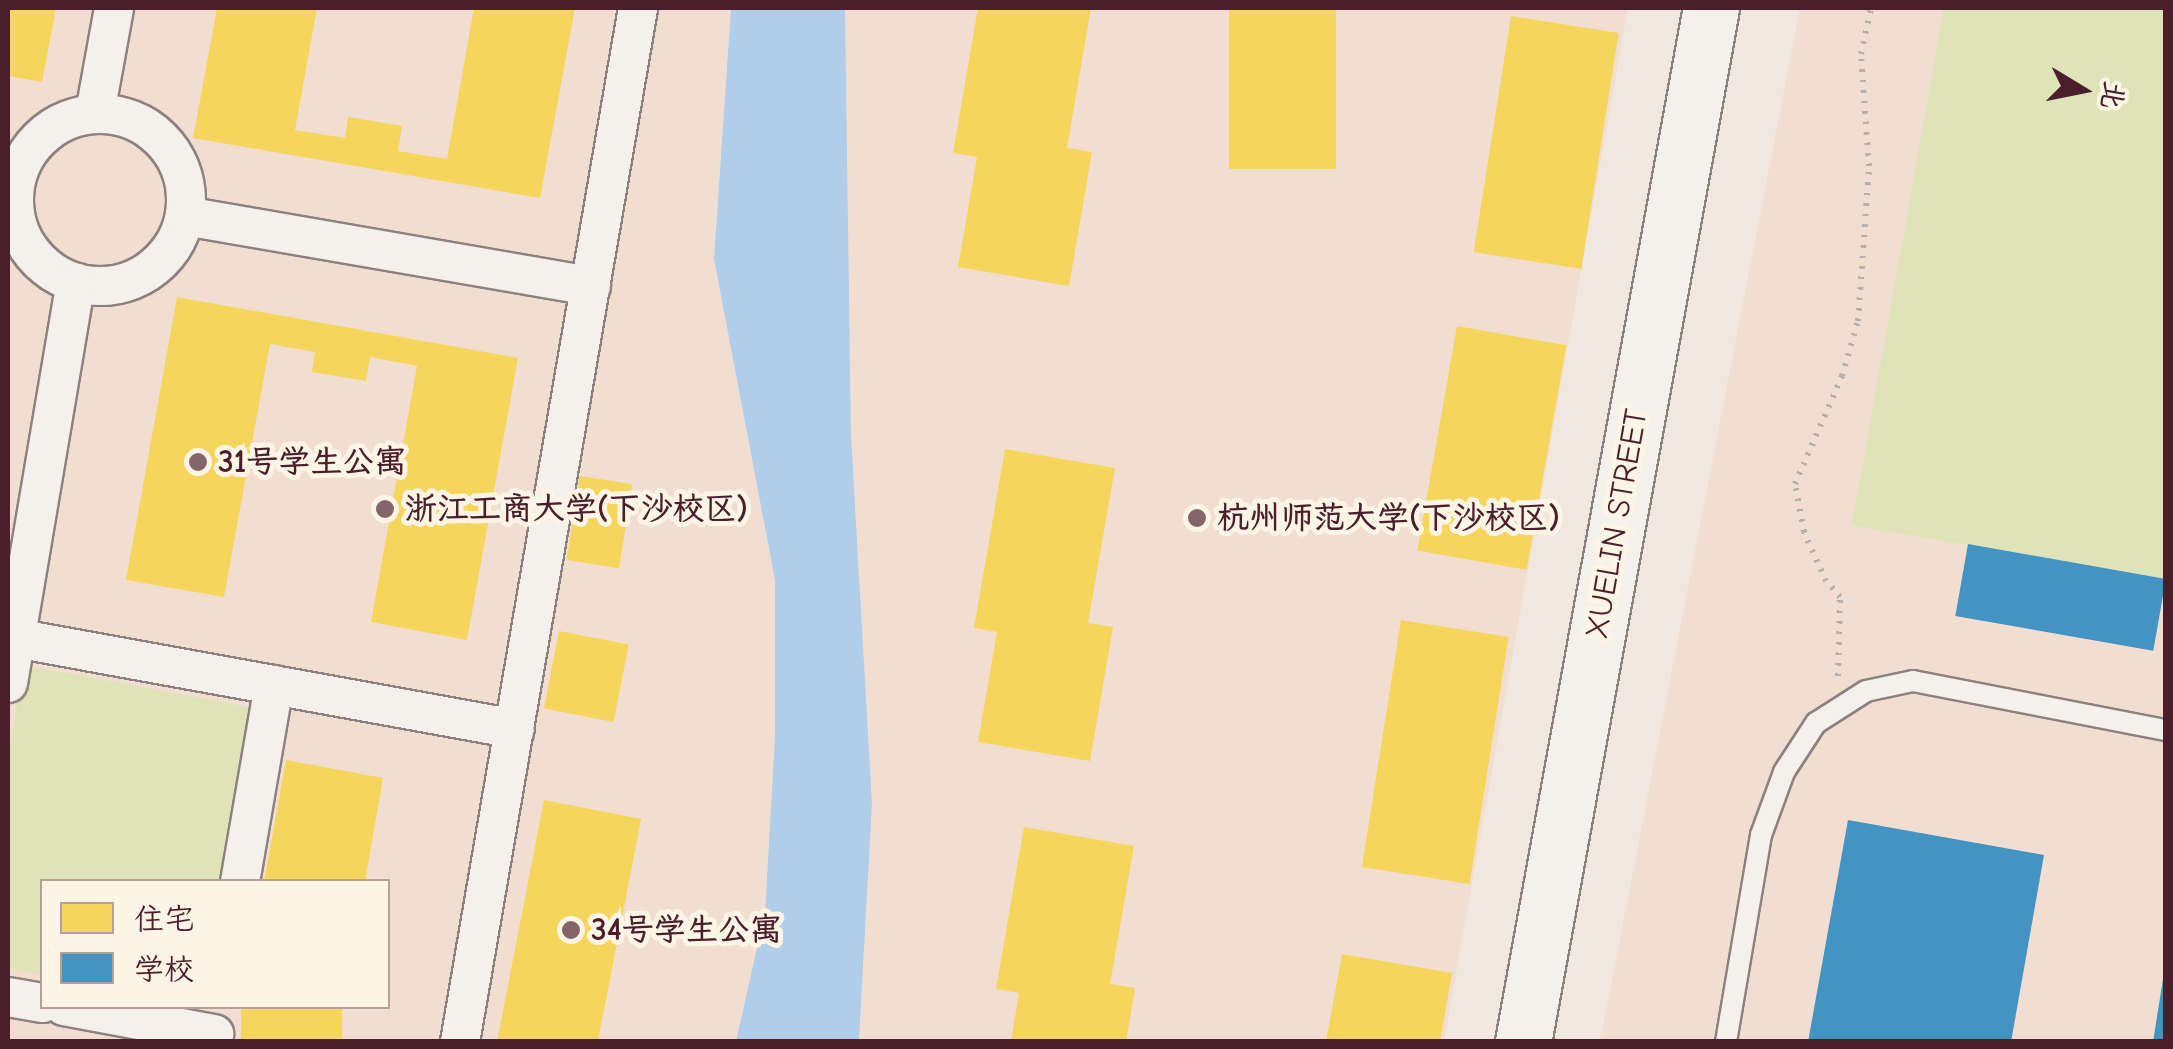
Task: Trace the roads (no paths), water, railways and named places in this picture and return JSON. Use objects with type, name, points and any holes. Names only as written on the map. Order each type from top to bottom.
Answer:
[{"type":"main road","name":"XUELIN STREET","points":[[1523,1042],[1711,8]]},
{"type":"street","points":[[95,113],[114,8]]},
{"type":"street","points":[[460,1042],[638,8]]},
{"type":"street","points":[[95,113],[124,116],[149,129],[170,148],[183,174],[184,216],[168,255],[147,274],[120,285],[92,288],[76,284],[40,264],[22,241],[11,184],[42,135],[67,120],[95,113]]},
{"type":"street","points":[[184,216],[592,286]]},
{"type":"street","points":[[8,684],[76,284]]},
{"type":"street","points":[[16,638],[515,729]]},
{"type":"street","points":[[241,879],[274,685]]},
{"type":"street","points":[[8,996],[40,1003]]},
{"type":"street","points":[[86,1009],[215,1027]]},
{"type":"lane","points":[[1726,1042],[1761,835],[1784,772],[1816,723],[1866,691],[1913,681],[2166,730]]},
{"type":"water","points":[[731,8],[845,8],[851,434],[872,804],[859,1041],[736,1041],[765,913],[775,737],[775,580],[714,259]]},
{"type":"place","name":"31号学生公寓","points":[[198,462]]},
{"type":"place","name":"浙江工商大学(下沙校区)","points":[[385,509]]},
{"type":"place","name":"杭州师范大学(下沙校区)","points":[[1197,518]]},
{"type":"place","name":"34号学生公寓","points":[[571,930]]}]
